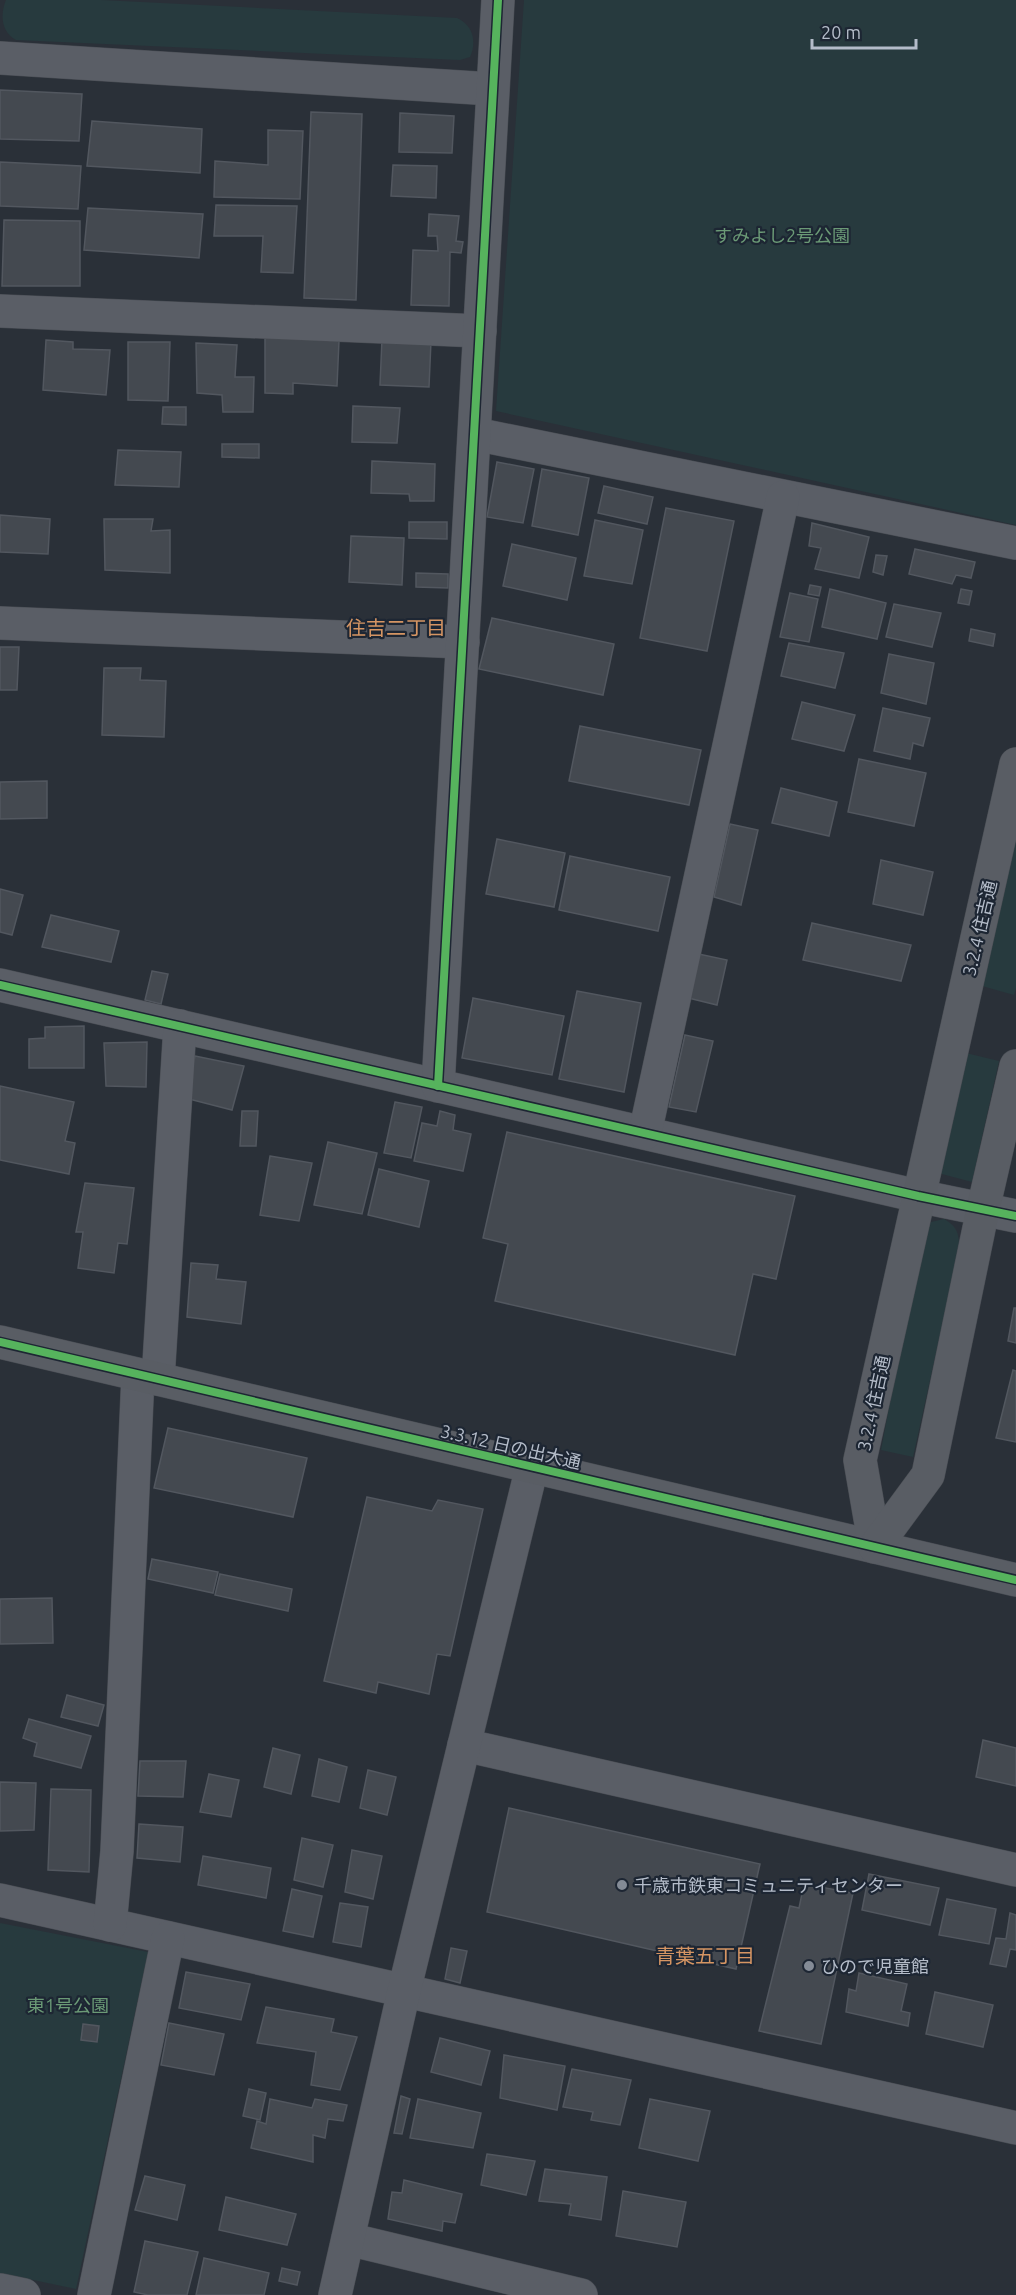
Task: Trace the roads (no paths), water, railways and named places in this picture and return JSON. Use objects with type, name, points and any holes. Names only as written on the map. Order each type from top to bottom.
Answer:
[{"type":"street","points":[[438,1086],[492,89],[490,0]]},
{"type":"street","points":[[0,58],[492,89]]},
{"type":"street","points":[[0,311],[480,331]]},
{"type":"street","points":[[475,434],[1016,543]]},
{"type":"street","points":[[645,1133],[783,496]]},
{"type":"street","points":[[0,623],[463,642]]},
{"type":"street","name":"3.2.4 住吉通","points":[[875,1547],[860,1460],[1016,764]]},
{"type":"street","points":[[0,985],[918,1196],[1016,1216]]},
{"type":"street","points":[[110,1925],[117,1851],[148,1377],[180,1026]]},
{"type":"street","points":[[875,1547],[928,1475],[983,1209],[1016,1066]]},
{"type":"street","name":"3.3.12 日の出大通","points":[[0,1342],[1016,1580]]},
{"type":"street","points":[[335,2295],[404,1991],[532,1467]]},
{"type":"street","points":[[464,1745],[1016,1870]]},
{"type":"street","points":[[0,1900],[1016,2128]]},
{"type":"street","points":[[94,2295],[168,1938]]},
{"type":"street","points":[[348,2239],[581,2295]]},
{"type":"street","points":[[0,2290],[24,2295]]},
{"type":"place","name":"千歳市鉄東コミュニティセンター","points":[[622,1885]]},
{"type":"place","name":"ひので児童館","points":[[809,1966]]},
{"type":"district","name":"住吉二丁目","points":[[396,627]]},
{"type":"district","name":"青葉五丁目","points":[[705,1955]]},
{"type":"park label","name":"すみよし2号公園","points":[[782,235]]},
{"type":"park label","name":"東1号公園","points":[[68,2005]]}]
